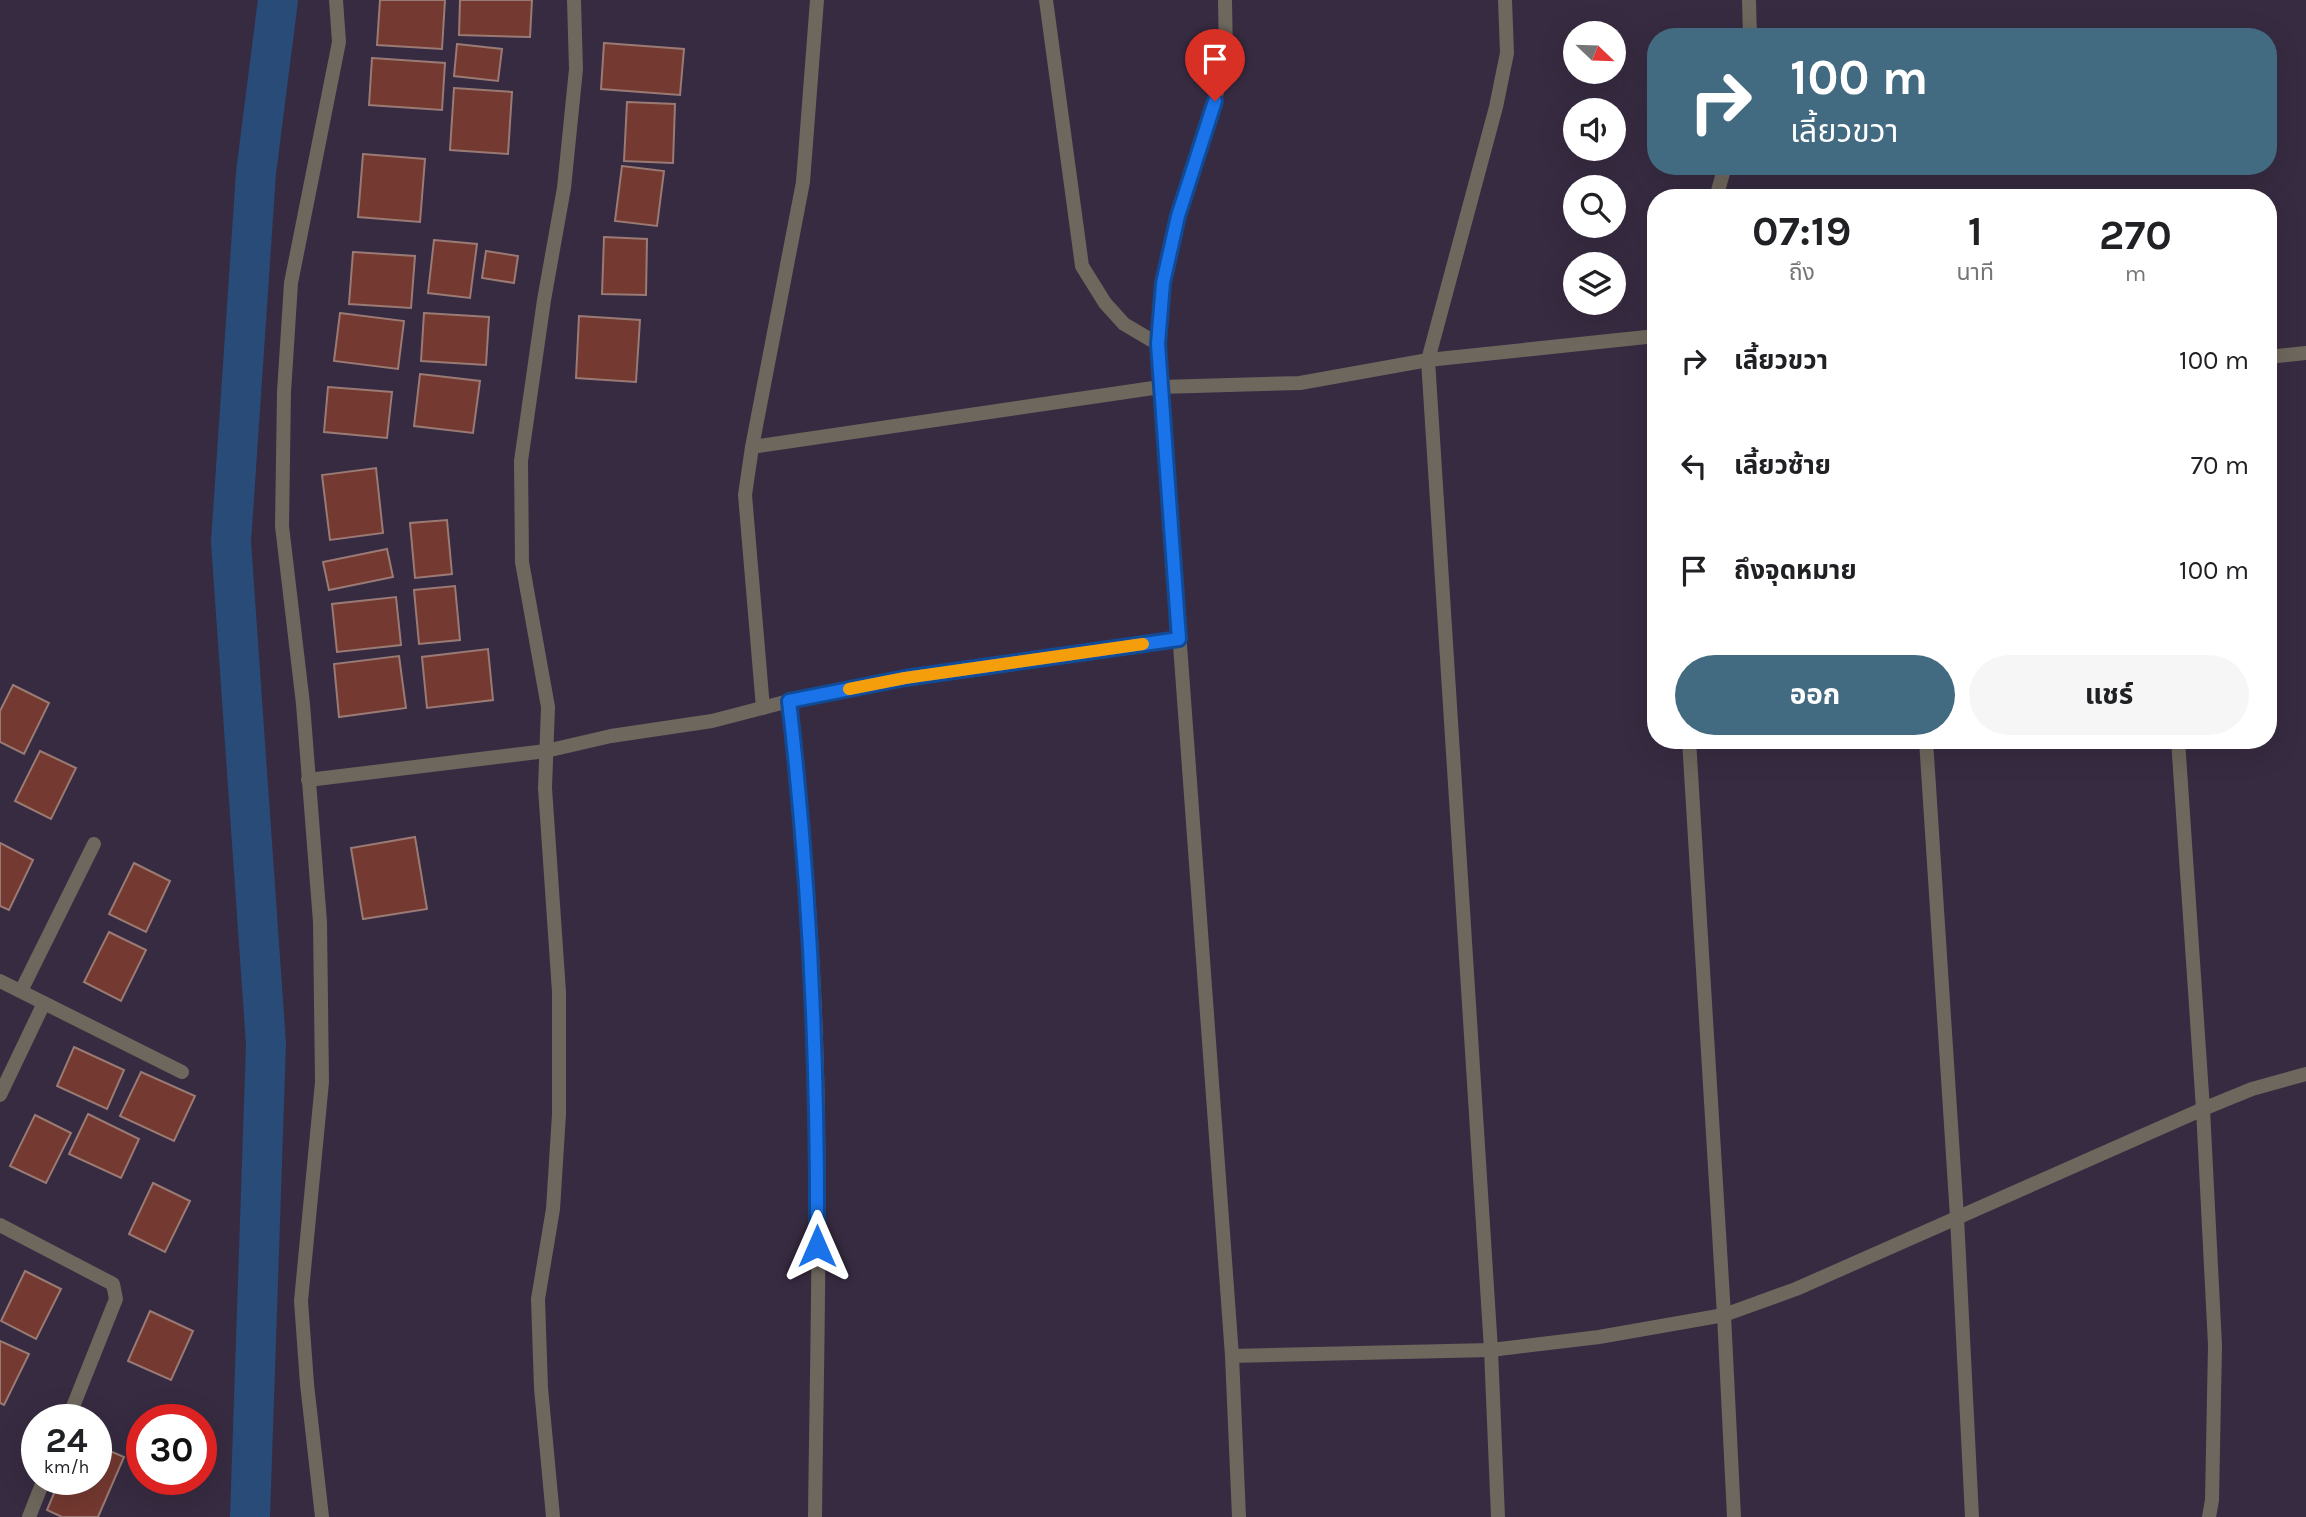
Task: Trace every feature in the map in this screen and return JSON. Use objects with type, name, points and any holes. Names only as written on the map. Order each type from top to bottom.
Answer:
[{"type":"street","points":[[322,1517],[301,1301],[322,1082],[320,922],[303,704],[282,526],[284,392],[291,283],[338,42],[336,0]]},
{"type":"street","points":[[553,1517],[541,1388],[538,1299],[553,1209],[559,1114],[559,992],[545,788],[548,707],[522,562],[521,461],[544,300],[565,188],[576,69],[574,0]]},
{"type":"street","points":[[763,708],[745,495],[751,447],[803,182],[817,0]]},
{"type":"street","points":[[1046,0],[1082,266],[1105,303],[1124,324],[1158,344]]},
{"type":"street","points":[[1225,0],[1226,57],[1209,124],[1178,216],[1163,283],[1158,344],[1232,1356],[1239,1517]]},
{"type":"street","points":[[1498,1517],[1491,1350],[1429,360],[1496,107],[1507,53],[1506,0]]},
{"type":"street","points":[[1749,0],[1750,28]]},
{"type":"street","points":[[751,447],[1160,387],[1300,383],[1429,360],[1647,337]]},
{"type":"street","points":[[2277,356],[2306,353]]},
{"type":"street","points":[[308,780],[546,751],[611,736],[712,721],[789,701],[905,678],[1179,639]]},
{"type":"street","points":[[789,701],[801,807],[812,958],[817,1100],[815,1517]]},
{"type":"street","points":[[1690,749],[1734,1517]]},
{"type":"street","points":[[1927,749],[1957,1216],[1972,1517]]},
{"type":"street","points":[[2179,749],[2203,1109],[2215,1345],[2212,1500],[2209,1517]]},
{"type":"street","points":[[21,991],[94,844]]},
{"type":"street","points":[[0,981],[182,1072]]},
{"type":"street","points":[[0,1095],[44,1003]]},
{"type":"street","points":[[1232,1356],[1491,1350],[1599,1337],[1724,1315],[1796,1289],[2203,1109],[2252,1089],[2306,1074]]},
{"type":"street","points":[[0,1225],[113,1284],[116,1299],[74,1404]]},
{"type":"street","points":[[29,1517],[38,1495]]},
{"type":"building","points":[[380,0],[445,0],[442,49],[377,45]]},
{"type":"building","points":[[460,0],[532,0],[530,37],[459,35]]},
{"type":"building","points":[[604,43],[684,49],[680,95],[601,89]]},
{"type":"building","points":[[457,44],[502,49],[498,81],[454,76]]},
{"type":"building","points":[[372,58],[445,63],[442,110],[369,105]]},
{"type":"building","points":[[454,88],[512,92],[508,154],[450,150]]},
{"type":"building","points":[[627,102],[675,104],[673,163],[624,161]]},
{"type":"building","points":[[363,154],[425,159],[420,222],[358,217]]},
{"type":"building","points":[[622,166],[664,171],[657,226],[615,221]]},
{"type":"building","points":[[604,237],[647,239],[646,295],[602,294]]},
{"type":"building","points":[[434,240],[477,244],[470,298],[428,293]]},
{"type":"building","points":[[486,251],[518,256],[514,283],[482,278]]},
{"type":"building","points":[[353,252],[415,256],[411,308],[349,304]]},
{"type":"building","points":[[340,313],[404,321],[398,369],[334,361]]},
{"type":"building","points":[[424,313],[489,317],[486,365],[421,361]]},
{"type":"building","points":[[579,316],[640,320],[636,382],[576,378]]},
{"type":"building","points":[[420,374],[480,381],[473,433],[414,426]]},
{"type":"building","points":[[328,387],[392,392],[387,438],[324,432]]},
{"type":"building","points":[[376,468],[383,533],[330,540],[322,475]]},
{"type":"building","points":[[447,520],[452,574],[415,578],[410,523]]},
{"type":"building","points":[[387,549],[393,577],[329,590],[323,562]]},
{"type":"building","points":[[455,586],[460,640],[419,644],[414,590]]},
{"type":"building","points":[[396,597],[401,645],[337,652],[332,604]]},
{"type":"building","points":[[488,649],[493,700],[427,708],[422,657]]},
{"type":"building","points":[[399,656],[406,708],[339,717],[334,664]]},
{"type":"building","points":[[13,685],[49,703],[24,754],[0,742],[0,711]]},
{"type":"building","points":[[40,751],[76,768],[51,819],[15,801]]},
{"type":"building","points":[[415,837],[427,909],[363,919],[351,848]]},
{"type":"building","points":[[0,843],[33,860],[9,910],[0,906]]},
{"type":"building","points":[[134,863],[170,881],[146,932],[109,914]]},
{"type":"building","points":[[109,932],[146,950],[121,1001],[84,982]]},
{"type":"building","points":[[74,1047],[124,1070],[107,1109],[57,1086]]},
{"type":"building","points":[[141,1072],[195,1096],[174,1141],[120,1116]]},
{"type":"building","points":[[88,1114],[139,1139],[121,1178],[69,1154]]},
{"type":"building","points":[[35,1115],[71,1133],[46,1183],[10,1166]]},
{"type":"building","points":[[153,1183],[190,1201],[165,1252],[129,1234]]},
{"type":"building","points":[[25,1271],[61,1289],[36,1339],[1,1321]]},
{"type":"building","points":[[150,1311],[193,1331],[171,1380],[128,1361]]},
{"type":"building","points":[[0,1341],[29,1354],[4,1405],[0,1403]]},
{"type":"building","points":[[112,1452],[124,1457],[112,1485]]},
{"type":"building","points":[[53,1495],[108,1495],[98,1517],[62,1517],[47,1510]]},
{"type":"waterway","points":[[250,1517],[266,1044],[231,542],[256,173],[278,0]]},
{"type":"slow traffic","points":[[849,689],[905,678],[1143,644]]},
{"type":"route","points":[[817,1246],[818,1113],[813,972],[801,807],[789,701],[905,678],[1179,639],[1158,344],[1163,283],[1178,216],[1215,101]]}]
